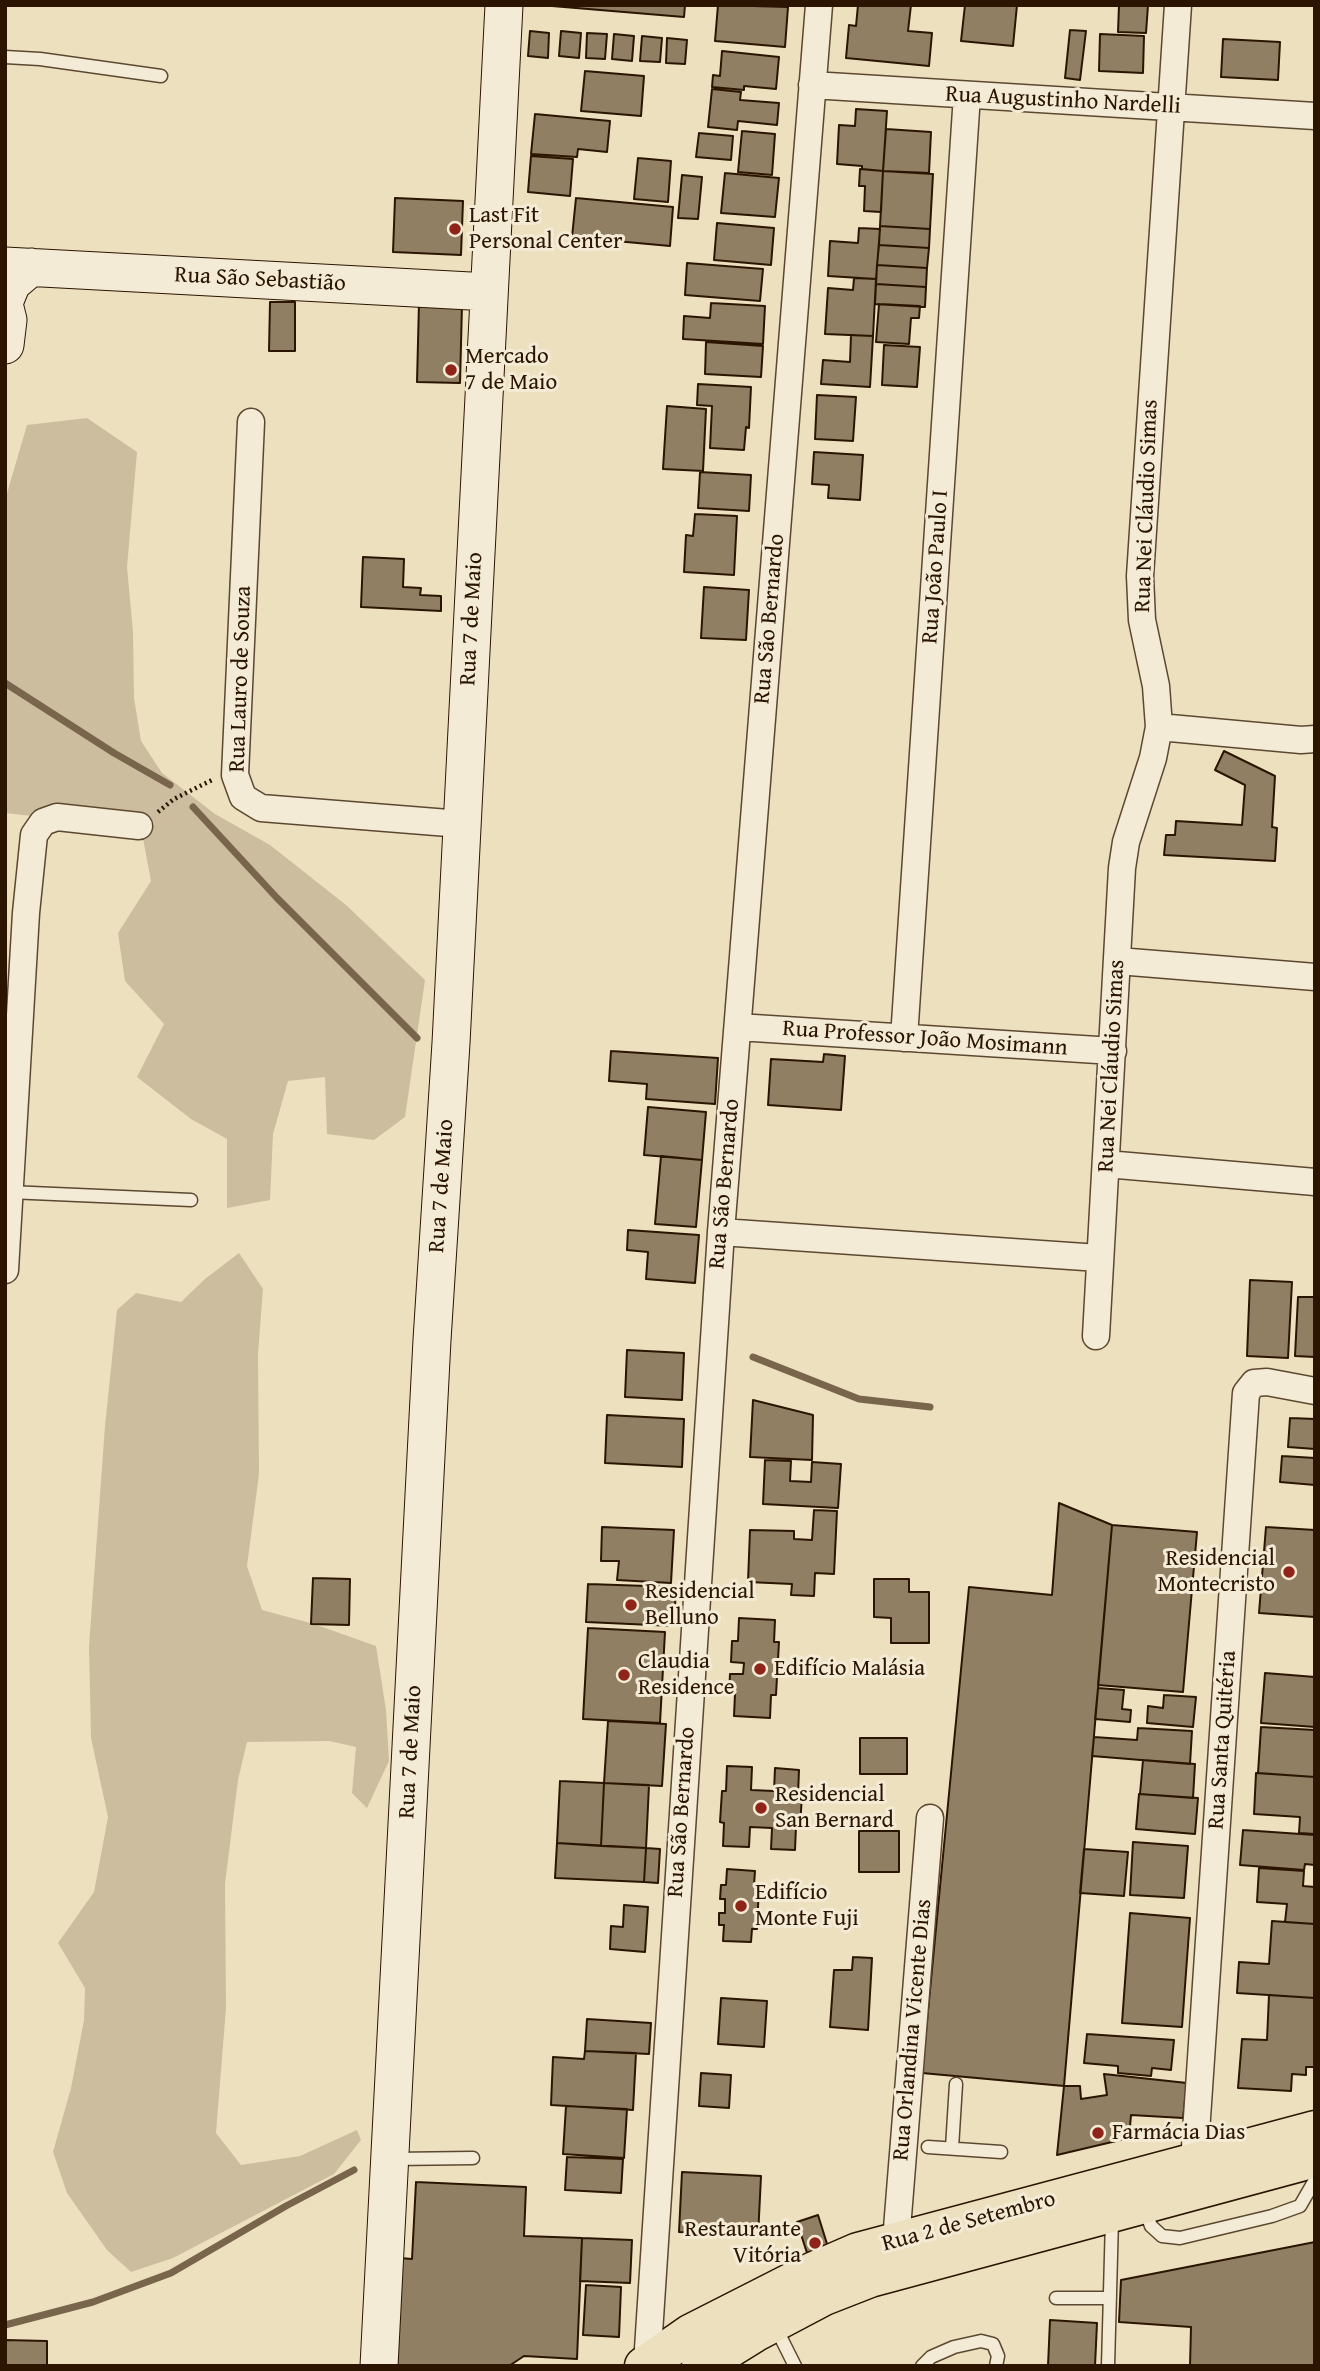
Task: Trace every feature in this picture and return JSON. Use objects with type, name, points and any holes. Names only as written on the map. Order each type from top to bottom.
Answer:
[{"type":"main road","name":"Rua 2 de Setembro","points":[[645,2365],[690,2334],[812,2272],[858,2252],[1315,2130]]},
{"type":"main road","name":"Rua 2 de Setembro","points":[[701,2366],[824,2296],[870,2278],[1315,2158]]},
{"type":"street","name":"Rua 7 de Maio","points":[[379,2366],[504,5]]},
{"type":"street","name":"Rua São Bernardo","points":[[645,2365],[721,1232],[819,5]]},
{"type":"street","name":"Rua Nei Cláudio Simas","points":[[1096,1336],[1122,868],[1126,842],[1153,758],[1159,727],[1156,686],[1142,620],[1140,576],[1178,5]]},
{"type":"street","name":"Rua Augustinho Nardelli","points":[[812,85],[1315,116]]},
{"type":"street","name":"Rua João Paulo I","points":[[904,1038],[967,95]]},
{"type":"street","name":"Rua São Sebastião","points":[[5,300],[18,267],[489,292]]},
{"type":"street","points":[[5,308],[8,320],[5,345]]},
{"type":"street","name":"Rua Lauro de Souza","points":[[251,422],[235,775],[243,797],[261,808],[461,824]]},
{"type":"street","points":[[1159,727],[1315,739]]},
{"type":"street","points":[[5,1270],[26,913],[34,835],[43,822],[57,817],[139,826]]},
{"type":"street","points":[[1118,961],[1315,977]]},
{"type":"street","name":"Rua Professor João Mosimann","points":[[738,1027],[1113,1051]]},
{"type":"street","points":[[1106,1164],[1315,1182]]},
{"type":"street","points":[[721,1232],[1099,1258]]},
{"type":"street","name":"Rua Santa Quitéria","points":[[1195,2162],[1246,1393],[1254,1383],[1267,1382],[1315,1391]]},
{"type":"street","name":"Rua Orlandina Vicente Dias","points":[[896,2241],[930,1818]]},
{"type":"lane","points":[[5,57],[40,59],[161,76]]},
{"type":"lane","points":[[9,1192],[191,1200]]},
{"type":"lane","points":[[952,2148],[956,2084]]},
{"type":"lane","points":[[928,2147],[1001,2152]]},
{"type":"lane","points":[[389,2159],[472,2158]]},
{"type":"lane","points":[[1108,2366],[1110,2298],[1128,2208],[1162,2236],[1180,2238],[1272,2216],[1300,2206],[1315,2179]]},
{"type":"lane","points":[[1056,2298],[1110,2298]]},
{"type":"lane","points":[[773,2323],[795,2366]]},
{"type":"lane","points":[[922,2366],[931,2357],[942,2352],[981,2341],[993,2344],[998,2356],[996,2366]]},
{"type":"path","points":[[139,826],[174,799],[212,779],[235,775]]},
{"type":"shaded area","points":[[87,418],[137,452],[127,567],[133,632],[134,698],[141,741],[162,773],[215,814],[270,845],[346,905],[425,980],[405,1117],[374,1140],[327,1134],[325,1077],[288,1081],[273,1134],[270,1200],[227,1208],[227,1139],[191,1119],[137,1077],[164,1024],[125,981],[118,933],[151,881],[141,828],[5,813],[5,500],[27,425]]},
{"type":"shaded area","points":[[239,1253],[263,1289],[258,1354],[259,1474],[247,1566],[262,1610],[314,1624],[376,1646],[386,1710],[389,1761],[367,1808],[352,1793],[356,1747],[329,1741],[247,1742],[238,1780],[225,1884],[226,2008],[216,2133],[241,2165],[300,2156],[357,2130],[361,2140],[334,2174],[173,2258],[131,2272],[107,2250],[67,2193],[53,2152],[71,2088],[84,2020],[85,1988],[58,1943],[94,1892],[108,1817],[91,1738],[89,1646],[105,1426],[117,1310],[136,1293],[181,1302]]},
{"type":"building","points":[[540,5],[685,5],[684,17]]},
{"type":"building","points":[[718,5],[788,7],[785,47],[715,41]]},
{"type":"building","points":[[858,5],[911,5],[908,31],[932,33],[929,66],[846,58],[849,25],[856,26]]},
{"type":"building","points":[[965,5],[1017,5],[1013,46],[961,41]]},
{"type":"building","points":[[1119,5],[1148,5],[1146,33],[1118,32]]},
{"type":"building","points":[[1070,30],[1086,31],[1080,80],[1065,78]]},
{"type":"building","points":[[530,31],[549,33],[548,58],[528,56]]},
{"type":"building","points":[[561,31],[581,33],[579,58],[559,56]]},
{"type":"building","points":[[587,33],[607,34],[605,59],[586,58]]},
{"type":"building","points":[[614,34],[634,36],[632,61],[612,59]]},
{"type":"building","points":[[1100,34],[1144,36],[1143,73],[1099,71]]},
{"type":"building","points":[[642,36],[662,38],[660,62],[640,61]]},
{"type":"building","points":[[667,38],[687,40],[685,64],[666,63]]},
{"type":"building","points":[[1223,39],[1280,42],[1278,80],[1221,77]]},
{"type":"building","points":[[722,51],[779,57],[776,89],[712,87],[713,75],[720,76]]},
{"type":"building","points":[[585,71],[644,76],[641,116],[581,111]]},
{"type":"building","points":[[712,89],[741,92],[740,100],[779,103],[777,125],[738,121],[737,130],[708,127]]},
{"type":"building","points":[[856,109],[887,111],[883,171],[837,164],[839,125],[855,126]]},
{"type":"building","points":[[535,114],[610,121],[607,152],[578,149],[577,157],[531,154]]},
{"type":"building","points":[[886,129],[931,132],[929,173],[883,171]]},
{"type":"building","points":[[742,131],[775,134],[772,175],[738,172]]},
{"type":"building","points":[[699,133],[733,136],[731,160],[696,157]]},
{"type":"building","points":[[531,156],[573,159],[570,196],[528,192]]},
{"type":"building","points":[[638,158],[671,161],[668,202],[634,199]]},
{"type":"building","points":[[860,169],[883,171],[881,212],[864,211],[865,186],[859,186]]},
{"type":"building","points":[[883,171],[933,174],[930,229],[880,226]]},
{"type":"building","points":[[725,173],[779,178],[775,217],[721,213]]},
{"type":"building","points":[[682,175],[702,177],[698,219],[678,218]]},
{"type":"building","points":[[395,198],[463,201],[461,255],[393,252]]},
{"type":"building","points":[[576,198],[673,207],[670,246],[572,237]]},
{"type":"building","points":[[717,223],[774,228],[771,265],[714,260]]},
{"type":"building","points":[[880,226],[930,229],[929,248],[879,245]]},
{"type":"building","points":[[859,228],[880,229],[876,279],[828,276],[830,241],[858,243]]},
{"type":"building","points":[[879,245],[929,248],[927,268],[877,265]]},
{"type":"building","points":[[687,263],[763,269],[760,301],[685,295]]},
{"type":"building","points":[[877,265],[927,268],[926,287],[876,284]]},
{"type":"building","points":[[854,278],[876,279],[873,336],[825,334],[828,288],[853,290]]},
{"type":"building","points":[[876,284],[926,287],[925,307],[875,304]]},
{"type":"building","points":[[270,302],[295,302],[295,351],[269,351]]},
{"type":"building","points":[[419,303],[462,305],[460,383],[417,382]]},
{"type":"building","points":[[711,303],[765,306],[763,344],[683,339],[684,316],[710,318]]},
{"type":"building","points":[[879,304],[920,306],[919,318],[911,318],[909,344],[876,342]]},
{"type":"building","points":[[851,335],[873,336],[870,387],[821,384],[823,360],[850,362]]},
{"type":"building","points":[[706,342],[763,346],[761,377],[705,374]]},
{"type":"building","points":[[884,345],[920,347],[917,387],[882,385]]},
{"type":"building","points":[[698,384],[751,387],[749,428],[746,427],[744,450],[710,448],[712,406],[697,405]]},
{"type":"building","points":[[817,395],[856,397],[853,441],[815,439]]},
{"type":"building","points":[[667,406],[706,409],[703,471],[663,469]]},
{"type":"building","points":[[814,452],[863,455],[860,500],[828,498],[829,485],[812,484]]},
{"type":"building","points":[[700,472],[751,475],[749,511],[698,508]]},
{"type":"building","points":[[695,514],[737,516],[734,575],[684,572],[686,535],[693,536]]},
{"type":"building","points":[[363,557],[404,559],[403,587],[421,588],[420,595],[441,596],[441,611],[361,607]]},
{"type":"building","points":[[704,587],[749,590],[746,640],[701,638]]},
{"type":"building","points":[[1224,751],[1275,776],[1272,827],[1277,828],[1275,861],[1164,855],[1166,835],[1175,835],[1176,821],[1242,825],[1245,785],[1215,770]]},
{"type":"building","points":[[611,1051],[718,1058],[715,1104],[646,1099],[647,1084],[609,1081]]},
{"type":"building","points":[[824,1054],[845,1056],[841,1110],[768,1105],[771,1059],[823,1062]]},
{"type":"building","points":[[648,1107],[706,1112],[702,1160],[644,1155]]},
{"type":"building","points":[[661,1156],[702,1160],[696,1227],[655,1224]]},
{"type":"building","points":[[628,1230],[699,1235],[695,1283],[646,1279],[648,1252],[627,1250]]},
{"type":"building","points":[[1250,1280],[1292,1282],[1288,1358],[1247,1356]]},
{"type":"building","points":[[1298,1297],[1315,1297],[1315,1357],[1295,1356]]},
{"type":"building","points":[[627,1350],[684,1353],[682,1400],[625,1397]]},
{"type":"building","points":[[753,1400],[813,1415],[812,1460],[750,1457]]},
{"type":"building","points":[[607,1415],[684,1419],[682,1467],[605,1463]]},
{"type":"building","points":[[1290,1418],[1315,1419],[1315,1449],[1288,1447]]},
{"type":"building","points":[[1282,1456],[1315,1458],[1315,1485],[1280,1482]]},
{"type":"building","points":[[765,1460],[791,1461],[790,1481],[811,1482],[812,1462],[841,1464],[838,1508],[763,1504]]},
{"type":"building","points":[[1059,1503],[1112,1525],[1064,2086],[922,2073],[969,1587],[1052,1595]]},
{"type":"building","points":[[814,1510],[837,1511],[834,1574],[815,1573],[814,1596],[791,1595],[792,1584],[748,1582],[750,1530],[794,1531],[794,1539],[812,1540]]},
{"type":"building","points":[[1112,1525],[1197,1532],[1183,1692],[1098,1685]]},
{"type":"building","points":[[602,1527],[674,1530],[671,1583],[617,1580],[619,1561],[601,1561]]},
{"type":"building","name":"Residencial Montecristo","points":[[1266,1527],[1315,1530],[1315,1617],[1259,1613]]},
{"type":"building","points":[[313,1578],[350,1579],[349,1625],[311,1624]]},
{"type":"building","points":[[874,1579],[909,1579],[909,1592],[929,1592],[929,1643],[891,1643],[891,1618],[874,1617]]},
{"type":"building","name":"Residencial Belluno","points":[[588,1584],[676,1587],[674,1626],[586,1622]]},
{"type":"building","name":"Edifício Malásia","points":[[739,1618],[775,1620],[774,1642],[779,1642],[776,1695],[771,1695],[770,1718],[734,1716],[735,1694],[729,1694],[730,1674],[743,1674],[744,1663],[731,1662],[732,1641],[738,1641]]},
{"type":"building","name":"Claudia Residence","points":[[588,1628],[665,1632],[660,1723],[583,1719]]},
{"type":"building","points":[[1265,1673],[1315,1677],[1315,1727],[1261,1723]]},
{"type":"building","points":[[1098,1688],[1124,1690],[1122,1709],[1131,1710],[1130,1722],[1095,1719]]},
{"type":"building","points":[[1164,1695],[1196,1697],[1193,1727],[1147,1723],[1148,1706],[1163,1708]]},
{"type":"building","points":[[608,1721],[666,1724],[662,1786],[604,1783]]},
{"type":"building","points":[[1261,1727],[1315,1730],[1315,1777],[1258,1773]]},
{"type":"building","points":[[1138,1728],[1192,1731],[1190,1764],[1092,1756],[1094,1737],[1137,1740]]},
{"type":"building","points":[[860,1738],[907,1738],[907,1774],[860,1774]]},
{"type":"building","points":[[1143,1760],[1195,1764],[1193,1798],[1140,1794]]},
{"type":"building","name":"Residencial San Bernard","points":[[727,1766],[752,1767],[751,1790],[774,1791],[775,1768],[799,1770],[798,1795],[802,1795],[795,1850],[771,1849],[772,1828],[750,1827],[749,1847],[723,1846],[724,1823],[720,1822],[722,1791],[726,1791]]},
{"type":"building","points":[[1256,1773],[1315,1777],[1315,1834],[1299,1833],[1300,1817],[1254,1814]]},
{"type":"building","points":[[560,1781],[604,1783],[601,1846],[557,1843]]},
{"type":"building","points":[[604,1783],[649,1785],[646,1848],[601,1846]]},
{"type":"building","points":[[1139,1794],[1198,1798],[1195,1834],[1136,1829]]},
{"type":"building","points":[[1243,1830],[1315,1835],[1315,1865],[1305,1864],[1304,1870],[1240,1865]]},
{"type":"building","points":[[859,1831],[899,1831],[899,1872],[859,1872]]},
{"type":"building","points":[[1133,1842],[1188,1846],[1184,1898],[1130,1895]]},
{"type":"building","points":[[557,1843],[646,1848],[644,1882],[555,1878]]},
{"type":"building","points":[[646,1848],[660,1849],[658,1883],[644,1882]]},
{"type":"building","points":[[1084,1849],[1128,1852],[1124,1896],[1080,1893]]},
{"type":"building","points":[[1259,1868],[1304,1871],[1303,1886],[1315,1887],[1315,1924],[1285,1922],[1287,1904],[1257,1902]]},
{"type":"building","name":"Edifício Monte Fuji","points":[[727,1869],[755,1871],[754,1885],[759,1886],[757,1929],[752,1929],[751,1942],[723,1941],[724,1925],[719,1925],[719,1913],[725,1913],[725,1899],[720,1899],[721,1885],[726,1885]]},
{"type":"building","points":[[624,1905],[648,1907],[645,1952],[610,1949],[611,1926],[623,1927]]},
{"type":"building","points":[[1130,1913],[1190,1918],[1182,2027],[1122,2023]]},
{"type":"building","points":[[1272,1921],[1315,1924],[1315,1998],[1237,1993],[1239,1962],[1269,1964]]},
{"type":"building","points":[[853,1957],[872,1958],[868,2030],[830,2027],[834,1970],[852,1970]]},
{"type":"building","points":[[1269,1995],[1315,1998],[1315,2067],[1306,2067],[1306,2075],[1292,2074],[1291,2091],[1238,2088],[1242,2039],[1267,2040]]},
{"type":"building","points":[[721,1998],[767,2001],[764,2047],[718,2044]]},
{"type":"building","points":[[587,2019],[651,2023],[649,2054],[585,2051]]},
{"type":"building","points":[[1087,2034],[1174,2040],[1171,2070],[1152,2068],[1151,2076],[1118,2073],[1118,2066],[1084,2063]]},
{"type":"building","points":[[585,2051],[636,2053],[633,2110],[551,2105],[553,2057],[584,2059]]},
{"type":"building","points":[[701,2073],[731,2075],[729,2108],[699,2106]]},
{"type":"building","points":[[1104,2074],[1187,2083],[1183,2118],[1131,2115],[1129,2138],[1057,2155],[1064,2086],[1080,2086],[1081,2099],[1107,2095]]},
{"type":"building","points":[[566,2106],[627,2109],[624,2158],[563,2154]]},
{"type":"building","points":[[567,2157],[623,2159],[621,2193],[565,2190]]},
{"type":"building","points":[[682,2172],[761,2176],[758,2237],[679,2232]]},
{"type":"building","points":[[416,2182],[526,2187],[524,2236],[582,2238],[577,2359],[524,2356],[509,2366],[395,2366],[400,2258],[412,2259]]},
{"type":"building","points":[[818,2215],[828,2247],[807,2253],[797,2222]]},
{"type":"building","points":[[582,2238],[632,2240],[630,2283],[580,2281]]},
{"type":"building","points":[[1315,2242],[1315,2366],[1190,2366],[1191,2327],[1119,2322],[1121,2280]]},
{"type":"building","points":[[586,2285],[621,2287],[619,2337],[583,2335]]},
{"type":"building","points":[[1050,2320],[1097,2323],[1095,2366],[1048,2366]]},
{"type":"building","points":[[5,2340],[47,2341],[47,2366],[5,2366]]},
{"type":"waterway","points":[[5,683],[114,753],[170,785]]},
{"type":"waterway","points":[[193,807],[277,898],[417,1038]]},
{"type":"waterway","points":[[753,1357],[859,1399],[930,1407]]},
{"type":"waterway","points":[[5,2325],[93,2302],[171,2273],[354,2170]]},
{"type":"place","name":"Last Fit Personal Center","points":[[455,229]]},
{"type":"place","name":"Mercado 7 de Maio","points":[[451,370]]},
{"type":"place","name":"Residencial Montecristo","points":[[1289,1572]]},
{"type":"place","name":"Residencial Belluno","points":[[631,1605]]},
{"type":"place","name":"Edifício Malásia","points":[[760,1669]]},
{"type":"place","name":"Claudia Residence","points":[[624,1675]]},
{"type":"place","name":"Residencial San Bernard","points":[[761,1808]]},
{"type":"place","name":"Edifício Monte Fuji","points":[[741,1906]]},
{"type":"place","name":"Farmácia Dias","points":[[1098,2133]]},
{"type":"place","name":"Restaurante Vitória","points":[[815,2243]]}]
